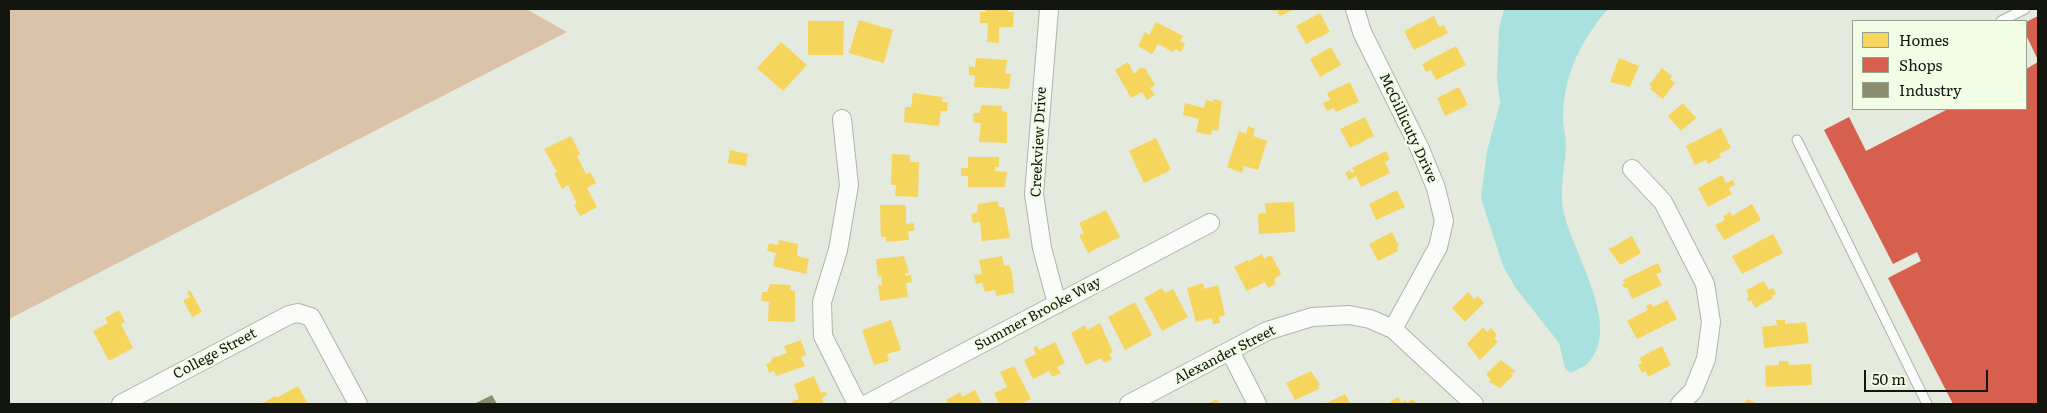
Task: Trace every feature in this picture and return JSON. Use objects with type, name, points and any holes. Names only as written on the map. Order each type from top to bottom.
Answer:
[{"type":"street","name":"Creekview Drive","points":[[1049,9],[1034,194],[1042,248],[1057,304]]},
{"type":"street","name":"McGillicuty Drive","points":[[1355,9],[1362,32],[1420,149],[1436,188],[1444,221],[1438,248],[1393,329]]},
{"type":"street","points":[[842,119],[849,185],[838,250],[822,302],[823,336],[857,404]]},
{"type":"street","points":[[1632,169],[1663,202],[1705,284],[1711,322],[1706,359],[1693,391],[1680,404]]},
{"type":"street","name":"Summer Brooke Way","points":[[867,404],[1210,223]]},
{"type":"street","name":"College Street","points":[[121,404],[290,315],[298,313],[311,317],[358,404]]},
{"type":"street","name":"Alexander Street","points":[[1129,404],[1267,331],[1312,317],[1349,315],[1370,319],[1393,329],[1474,404]]},
{"type":"street","points":[[1230,351],[1257,404]]},
{"type":"lane","points":[[2003,20],[2025,9]]},
{"type":"lane","points":[[1797,140],[1927,404]]},
{"type":"shaded area","points":[[9,9],[526,9],[567,32],[9,319]]},
{"type":"water","points":[[1504,9],[1608,9],[1590,33],[1575,59],[1566,88],[1564,103],[1563,122],[1566,145],[1562,190],[1563,208],[1570,233],[1593,292],[1600,332],[1597,349],[1587,364],[1570,373],[1565,368],[1559,343],[1515,287],[1503,266],[1481,198],[1487,151],[1500,103],[1497,78],[1499,29]]},
{"type":"building: Homes","points":[[986,9],[1008,9],[1008,12],[1014,12],[1013,27],[999,27],[999,43],[987,42],[988,23],[980,23],[980,12],[986,12]]},
{"type":"building: Homes","points":[[1272,9],[1295,9],[1280,16],[1276,10]]},
{"type":"building: Homes","points":[[1320,13],[1330,32],[1306,44],[1296,26]]},
{"type":"building: Homes","points":[[1434,16],[1439,27],[1444,25],[1448,33],[1414,50],[1404,31]]},
{"type":"building: Homes","points":[[859,20],[893,30],[884,63],[849,53]]},
{"type":"building: Homes","points":[[808,21],[844,21],[843,55],[808,55]]},
{"type":"building: Homes","points":[[1156,22],[1183,36],[1180,41],[1185,44],[1181,52],[1176,49],[1173,52],[1158,44],[1152,54],[1138,46],[1145,32],[1149,35]]},
{"type":"building: Homes","points":[[781,42],[807,65],[783,91],[757,68]]},
{"type":"building: Homes","points":[[1456,46],[1466,65],[1436,80],[1431,70],[1426,72],[1422,64]]},
{"type":"building: Homes","points":[[1331,47],[1341,65],[1320,77],[1310,59]]},
{"type":"building: Homes","points":[[976,58],[1007,60],[1005,74],[1011,74],[1009,89],[974,87],[975,76],[969,75],[969,66],[975,67]]},
{"type":"building: Homes","points":[[1619,58],[1639,66],[1630,87],[1610,82]]},
{"type":"building: Homes","points":[[1128,62],[1134,74],[1141,67],[1142,69],[1145,68],[1155,85],[1150,88],[1155,95],[1147,100],[1142,92],[1131,98],[1115,70]]},
{"type":"building: Homes","points":[[1662,68],[1672,76],[1670,79],[1675,83],[1663,99],[1650,89],[1652,87],[1649,85]]},
{"type":"building: Homes","points":[[1350,82],[1359,102],[1336,112],[1334,108],[1327,111],[1323,103],[1330,100],[1327,93]]},
{"type":"building: Homes","points":[[1459,87],[1468,105],[1445,116],[1437,98]]},
{"type":"building: Homes","points":[[913,93],[943,97],[942,102],[948,102],[947,111],[941,111],[939,126],[904,122],[905,107],[911,107]]},
{"type":"building: Homes","points":[[1213,99],[1222,101],[1218,131],[1212,130],[1211,135],[1196,132],[1199,119],[1183,115],[1185,103],[1204,108],[1206,100],[1213,102]]},
{"type":"building: Homes","points":[[1683,103],[1696,118],[1681,131],[1668,116]]},
{"type":"building: Homes","points":[[982,105],[1002,106],[1002,111],[1007,112],[1007,143],[979,142],[981,123],[973,122],[974,113],[979,113]]},
{"type":"building: Homes","points":[[1365,117],[1374,136],[1350,148],[1340,129]]},
{"type":"building: Homes","points":[[1248,126],[1255,129],[1253,136],[1267,141],[1258,170],[1244,166],[1242,173],[1227,167],[1239,131],[1246,134]]},
{"type":"building: Homes","points":[[1721,128],[1731,148],[1719,154],[1721,157],[1708,164],[1706,160],[1695,165],[1686,146]]},
{"type":"building: Homes","points":[[571,136],[580,154],[577,156],[586,174],[590,172],[596,183],[587,188],[597,207],[580,216],[574,205],[577,204],[568,185],[562,189],[554,173],[557,172],[544,149]]},
{"type":"building: Homes","points":[[1156,138],[1171,170],[1144,183],[1129,151]]},
{"type":"building: Homes","points":[[730,150],[748,154],[746,166],[728,163]]},
{"type":"building: Homes","points":[[1386,151],[1390,159],[1385,162],[1390,173],[1361,187],[1356,176],[1349,180],[1345,173],[1350,170],[1352,173],[1354,172],[1352,168]]},
{"type":"building: Homes","points":[[892,154],[910,155],[910,162],[919,162],[918,197],[895,196],[896,185],[891,185]]},
{"type":"building: Homes","points":[[968,157],[999,157],[999,167],[995,167],[995,171],[1007,172],[1005,187],[968,187],[968,176],[961,176],[961,168],[968,168]]},
{"type":"building: Homes","points":[[1722,175],[1726,183],[1733,180],[1735,185],[1729,188],[1732,194],[1708,207],[1698,188]]},
{"type":"building: Homes","points":[[1397,190],[1405,207],[1376,220],[1369,204]]},
{"type":"building: Homes","points":[[998,201],[999,207],[1004,207],[1010,238],[982,241],[980,222],[973,223],[971,214],[977,213],[978,204]]},
{"type":"building: Homes","points":[[1294,202],[1295,232],[1259,234],[1258,214],[1266,213],[1265,203]]},
{"type":"building: Homes","points":[[1752,204],[1761,220],[1724,240],[1715,225],[1725,220],[1723,216],[1730,212],[1732,216]]},
{"type":"building: Homes","points":[[880,205],[906,205],[906,224],[914,223],[914,231],[908,231],[909,240],[886,242],[886,237],[881,237]]},
{"type":"building: Homes","points":[[1106,210],[1120,237],[1088,253],[1079,235],[1084,233],[1079,223]]},
{"type":"building: Homes","points":[[1392,232],[1399,246],[1397,247],[1398,251],[1378,261],[1369,244]]},
{"type":"building: Homes","points":[[1773,234],[1783,253],[1742,274],[1732,256]]},
{"type":"building: Homes","points":[[1632,236],[1641,253],[1620,265],[1609,249]]},
{"type":"building: Homes","points":[[779,240],[798,244],[797,256],[809,259],[806,274],[773,266],[776,253],[767,251],[769,243],[778,245]]},
{"type":"building: Homes","points":[[1262,254],[1264,259],[1271,255],[1281,273],[1274,279],[1276,284],[1268,288],[1265,282],[1247,291],[1234,267],[1248,260],[1255,273],[1249,261]]},
{"type":"building: Homes","points":[[904,256],[909,273],[905,273],[905,276],[911,275],[912,282],[906,283],[908,297],[880,301],[878,285],[882,285],[881,275],[878,276],[876,259]]},
{"type":"building: Homes","points":[[1002,256],[1004,266],[1009,265],[1012,272],[1014,293],[996,296],[995,290],[985,292],[982,283],[976,284],[974,275],[982,274],[979,260]]},
{"type":"building: Homes","points":[[1658,263],[1662,272],[1656,274],[1662,285],[1632,299],[1627,287],[1624,288],[1622,284],[1625,283],[1623,280]]},
{"type":"building: Homes","points":[[1764,281],[1769,290],[1773,288],[1776,294],[1772,296],[1773,298],[1755,308],[1751,300],[1748,302],[1747,298],[1749,297],[1746,290]]},
{"type":"building: Homes","points":[[1203,283],[1204,289],[1218,285],[1225,315],[1219,317],[1220,323],[1213,324],[1212,318],[1196,322],[1187,288]]},
{"type":"building: Homes","points":[[770,284],[791,285],[790,290],[795,291],[795,322],[768,321],[769,302],[761,301],[762,292],[767,292]]},
{"type":"building: Homes","points":[[1162,288],[1165,293],[1173,289],[1188,317],[1162,331],[1144,298]]},
{"type":"building: Homes","points":[[190,290],[202,312],[192,317],[183,300],[190,297],[187,292]]},
{"type":"building: Homes","points":[[1468,292],[1474,299],[1478,296],[1484,303],[1465,322],[1452,308]]},
{"type":"building: Homes","points":[[1667,300],[1677,319],[1637,339],[1627,321],[1648,310],[1646,306],[1651,303],[1653,307]]},
{"type":"building: Homes","points":[[1135,302],[1152,335],[1125,350],[1108,317]]},
{"type":"building: Homes","points":[[119,310],[125,322],[121,324],[133,348],[109,361],[93,331],[108,323],[105,318]]},
{"type":"building: Homes","points":[[891,320],[901,350],[887,354],[889,361],[874,365],[862,330]]},
{"type":"building: Homes","points":[[1776,320],[1785,320],[1785,324],[1806,322],[1809,343],[1764,348],[1762,327],[1777,325]]},
{"type":"building: Homes","points":[[1100,323],[1113,352],[1109,354],[1112,359],[1104,363],[1101,358],[1086,365],[1071,333],[1085,325],[1087,330]]},
{"type":"building: Homes","points":[[1483,327],[1487,332],[1491,328],[1497,335],[1494,338],[1498,342],[1480,360],[1467,344]]},
{"type":"building: Homes","points":[[801,340],[806,355],[801,357],[805,366],[776,376],[774,371],[769,373],[766,364],[771,362],[772,358],[787,353],[784,346]]},
{"type":"building: Homes","points":[[1055,342],[1065,363],[1057,367],[1061,373],[1052,377],[1049,371],[1033,379],[1024,360],[1036,354],[1033,348],[1037,346],[1039,350]]},
{"type":"building: Homes","points":[[1662,346],[1671,365],[1648,377],[1646,371],[1642,373],[1638,365],[1642,363],[1639,358]]},
{"type":"building: Homes","points":[[1501,360],[1516,372],[1510,373],[1513,376],[1500,388],[1489,382],[1491,380],[1486,374]]},
{"type":"building: Homes","points":[[1779,361],[1788,361],[1789,365],[1811,364],[1812,385],[1766,387],[1765,366],[1779,365]]},
{"type":"building: Homes","points":[[1014,366],[1031,399],[1021,404],[999,404],[994,393],[1007,387],[1000,372]]},
{"type":"building: Homes","points":[[1311,371],[1320,385],[1318,386],[1319,389],[1295,400],[1286,383]]},
{"type":"building: Homes","points":[[814,376],[821,393],[825,391],[827,395],[822,398],[824,404],[793,404],[792,401],[799,399],[794,384]]},
{"type":"building: Homes","points":[[298,386],[308,404],[261,404],[275,396],[276,398]]},
{"type":"building: Homes","points":[[975,390],[982,404],[948,404],[946,400],[960,392],[962,397]]},
{"type":"building: Homes","points":[[1345,394],[1350,404],[1325,404]]},
{"type":"building: Homes","points":[[1398,397],[1402,403],[1405,400],[1407,403],[1413,399],[1417,404],[1392,404],[1390,402]]},
{"type":"building: Homes","points":[[1217,399],[1220,404],[1207,404]]},
{"type":"building: Homes","points":[[1747,399],[1758,404],[1744,404]]},
{"type":"building: Shops","points":[[2038,16],[2038,60],[2027,37],[2027,22]]},
{"type":"building: Shops","points":[[2038,62],[2038,404],[1953,404],[1888,278],[1921,261],[1917,252],[1893,264],[1824,130],[1849,117],[1866,151],[1946,110],[2027,110],[2027,68]]},
{"type":"building: Industry","points":[[492,395],[497,404],[474,404]]}]
